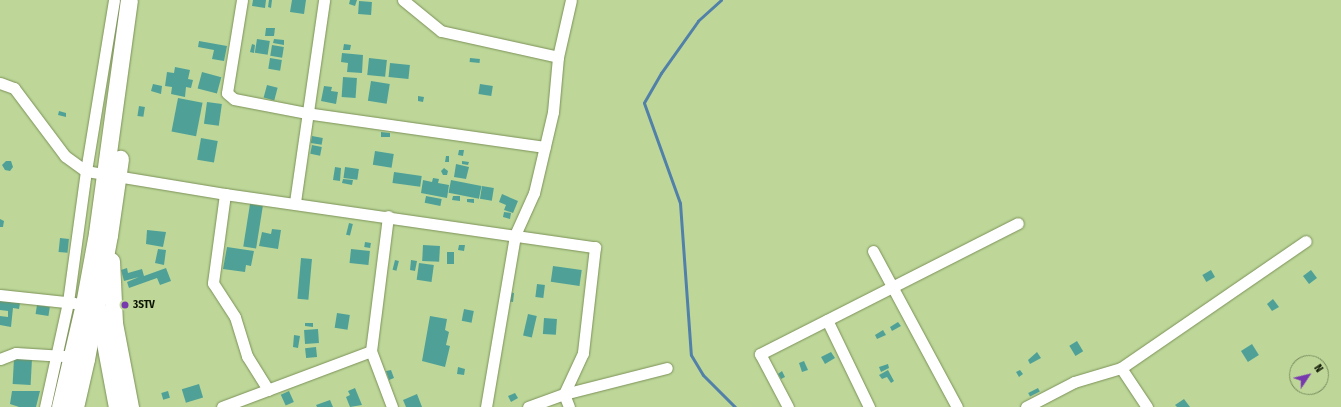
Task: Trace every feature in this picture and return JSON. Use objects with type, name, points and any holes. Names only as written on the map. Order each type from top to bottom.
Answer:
[{"type":"main road","points":[[75,407],[86,359],[98,291],[103,234],[129,39],[129,0]]},
{"type":"main road","points":[[129,39],[141,0]]},
{"type":"main road","points":[[60,407],[65,356],[76,303],[103,234]]},
{"type":"main road","points":[[103,234],[114,323],[130,407]]},
{"type":"main road","points":[[98,291],[100,320],[117,407]]},
{"type":"street","points":[[0,295],[76,303],[86,171],[114,0]]},
{"type":"street","points":[[242,0],[227,93],[234,99],[306,113],[545,147]]},
{"type":"street","points":[[295,202],[306,113],[324,0]]},
{"type":"street","points":[[403,0],[441,31],[558,57]]},
{"type":"street","points":[[486,407],[515,235],[534,193],[545,147],[553,112],[558,57],[571,0]]},
{"type":"street","points":[[0,83],[14,88],[65,156],[86,171],[112,174],[225,194],[295,202],[595,247],[583,353],[564,394],[569,407]]},
{"type":"street","points":[[225,194],[213,283],[235,317],[247,356],[268,390]]},
{"type":"street","points":[[388,216],[371,351],[392,407]]},
{"type":"street","points":[[788,407],[760,354],[1018,223]]},
{"type":"street","points":[[1026,407],[1074,382],[1121,368],[1306,241]]},
{"type":"street","points":[[873,251],[894,286],[957,407]]},
{"type":"street","points":[[827,320],[869,407]]},
{"type":"street","points":[[222,407],[371,351]]},
{"type":"street","points":[[0,359],[16,353],[65,356],[44,407]]},
{"type":"street","points":[[528,407],[564,394],[667,368]]},
{"type":"street","points":[[1121,368],[1147,407]]},
{"type":"building","points":[[253,0],[266,0],[265,8],[252,6]]},
{"type":"building","points":[[269,0],[272,0],[271,8],[268,7]]},
{"type":"building","points":[[292,0],[306,0],[304,14],[290,12]]},
{"type":"building","points":[[350,0],[357,0],[355,6],[349,4]]},
{"type":"building","points":[[359,1],[372,2],[371,15],[358,14]]},
{"type":"building","points":[[266,28],[275,28],[274,36],[265,36]]},
{"type":"building","points":[[257,39],[270,41],[268,55],[255,53]]},
{"type":"building","points":[[274,39],[284,40],[284,45],[273,43]]},
{"type":"building","points":[[199,41],[227,46],[224,61],[212,59],[214,50],[198,47]]},
{"type":"building","points":[[252,44],[255,45],[254,53],[250,52]]},
{"type":"building","points":[[344,44],[351,45],[350,50],[343,50]]},
{"type":"building","points":[[272,45],[284,47],[282,58],[270,56]]},
{"type":"building","points":[[342,53],[363,55],[362,73],[347,72],[348,63],[341,62]]},
{"type":"building","points":[[270,58],[282,60],[280,71],[268,69]]},
{"type":"building","points":[[369,58],[387,60],[385,77],[367,75]]},
{"type":"building","points":[[470,58],[480,59],[480,63],[470,62]]},
{"type":"building","points":[[390,63],[410,65],[408,79],[389,77]]},
{"type":"building","points":[[175,67],[190,70],[188,79],[193,80],[191,88],[186,87],[185,97],[171,94],[172,87],[165,86],[167,72],[174,73]]},
{"type":"building","points":[[202,72],[221,77],[217,94],[198,88]]},
{"type":"building","points":[[343,77],[357,78],[356,98],[342,97]]},
{"type":"building","points":[[371,81],[390,84],[387,104],[368,101]]},
{"type":"building","points":[[153,84],[162,86],[161,94],[151,91]]},
{"type":"building","points":[[480,84],[493,86],[491,96],[478,94]]},
{"type":"building","points":[[267,85],[278,88],[274,100],[264,98]]},
{"type":"building","points":[[324,86],[332,87],[331,91],[338,92],[336,104],[321,101]]},
{"type":"building","points":[[418,96],[424,97],[423,102],[418,101]]},
{"type":"building","points":[[178,98],[203,103],[196,136],[172,131]]},
{"type":"building","points":[[207,102],[222,104],[219,126],[204,124]]},
{"type":"building","points":[[139,106],[145,107],[143,117],[137,116]]},
{"type":"building","points":[[59,111],[66,113],[66,117],[58,115]]},
{"type":"building","points":[[381,132],[390,133],[390,137],[381,137]]},
{"type":"building","points":[[312,136],[323,138],[322,145],[311,143]]},
{"type":"building","points":[[201,138],[218,141],[214,163],[197,160]]},
{"type":"building","points":[[312,145],[322,147],[320,156],[310,154]]},
{"type":"building","points":[[459,150],[464,150],[463,156],[458,155]]},
{"type":"building","points":[[375,151],[394,154],[392,168],[373,165]]},
{"type":"building","points":[[446,156],[449,156],[449,162],[445,162]]},
{"type":"building","points":[[6,161],[11,161],[13,167],[10,171],[5,170],[2,165]]},
{"type":"building","points":[[462,161],[469,162],[468,165],[462,164]]},
{"type":"building","points":[[456,164],[469,167],[466,179],[454,177]]},
{"type":"building","points":[[335,167],[341,168],[340,181],[333,180]]},
{"type":"building","points":[[345,167],[359,169],[357,180],[343,178]]},
{"type":"building","points":[[444,168],[448,171],[447,175],[443,175],[441,171]]},
{"type":"building","points":[[394,172],[422,176],[420,187],[392,183]]},
{"type":"building","points":[[433,178],[439,179],[438,183],[449,185],[447,198],[421,193],[423,180],[432,182]]},
{"type":"building","points":[[343,179],[353,180],[352,185],[342,183]]},
{"type":"building","points":[[451,180],[481,186],[479,199],[449,193]]},
{"type":"building","points":[[482,186],[494,188],[492,201],[480,199]]},
{"type":"building","points":[[502,194],[518,201],[513,213],[504,210],[506,205],[499,202]]},
{"type":"building","points":[[426,196],[442,199],[440,206],[425,203]]},
{"type":"building","points":[[453,196],[460,196],[460,201],[452,200]]},
{"type":"building","points":[[467,199],[474,199],[474,203],[467,202]]},
{"type":"building","points":[[250,204],[263,206],[256,249],[243,246]]},
{"type":"building","points":[[504,212],[511,213],[510,219],[503,217]]},
{"type":"building","points":[[0,219],[4,221],[3,227],[0,227]]},
{"type":"building","points":[[349,223],[353,224],[350,236],[346,235]]},
{"type":"building","points":[[272,229],[281,230],[278,249],[259,246],[262,232],[271,234]]},
{"type":"building","points":[[147,230],[166,232],[163,247],[146,244]]},
{"type":"building","points":[[60,238],[69,239],[67,253],[59,252]]},
{"type":"building","points":[[365,242],[371,243],[370,248],[364,247]]},
{"type":"building","points":[[423,245],[440,246],[439,262],[422,261]]},
{"type":"building","points":[[459,245],[465,245],[464,251],[458,250]]},
{"type":"building","points":[[227,247],[254,251],[251,266],[246,265],[245,272],[223,269]]},
{"type":"building","points":[[158,249],[166,250],[164,265],[155,263]]},
{"type":"building","points":[[351,249],[370,251],[368,265],[350,263]]},
{"type":"building","points":[[447,252],[454,252],[454,264],[447,264]]},
{"type":"building","points":[[301,258],[312,259],[308,300],[297,299]]},
{"type":"building","points":[[395,260],[399,261],[396,271],[393,270]]},
{"type":"building","points":[[411,260],[417,261],[415,271],[410,270]]},
{"type":"building","points":[[419,263],[434,265],[431,282],[417,280]]},
{"type":"building","points":[[553,266],[582,270],[579,286],[551,282]]},
{"type":"building","points":[[127,268],[128,273],[142,269],[144,276],[166,268],[171,281],[160,285],[157,278],[129,288],[127,282],[139,277],[124,281],[121,270]]},
{"type":"building","points":[[1211,270],[1215,277],[1206,282],[1202,275]]},
{"type":"building","points":[[1311,270],[1317,278],[1309,284],[1303,276]]},
{"type":"building","points":[[537,284],[545,285],[543,298],[535,297]]},
{"type":"building","points":[[508,292],[514,293],[513,302],[506,301]]},
{"type":"building","points":[[1273,299],[1279,307],[1272,311],[1267,304]]},
{"type":"building","points":[[0,301],[20,303],[19,309],[13,308],[11,327],[0,325],[0,316],[8,317],[8,311],[0,310]]},
{"type":"building","points":[[37,305],[50,307],[48,316],[36,314]]},
{"type":"building","points":[[464,309],[474,311],[472,323],[462,321]]},
{"type":"building","points":[[337,313],[350,315],[347,330],[335,328]]},
{"type":"building","points":[[528,314],[537,316],[532,337],[523,335]]},
{"type":"building","points":[[430,316],[447,319],[445,330],[449,332],[446,345],[450,346],[445,367],[422,361]]},
{"type":"building","points":[[544,318],[557,319],[556,335],[543,334]]},
{"type":"building","points":[[898,322],[901,326],[892,331],[890,327]]},
{"type":"building","points":[[305,323],[313,323],[313,327],[305,326]]},
{"type":"building","points":[[318,329],[319,343],[305,344],[304,330]]},
{"type":"building","points":[[883,330],[886,335],[877,339],[875,335]]},
{"type":"building","points":[[294,335],[300,336],[298,348],[293,347]]},
{"type":"building","points":[[1077,341],[1083,351],[1075,356],[1069,346]]},
{"type":"building","points":[[1252,344],[1259,355],[1248,362],[1241,351]]},
{"type":"building","points":[[316,347],[317,357],[306,358],[305,348]]},
{"type":"building","points":[[831,352],[835,358],[825,364],[821,357]]},
{"type":"building","points":[[1037,352],[1041,358],[1030,364],[1028,360]]},
{"type":"building","points":[[14,358],[32,359],[31,385],[13,384]]},
{"type":"building","points":[[804,361],[808,370],[802,372],[799,363]]},
{"type":"building","points":[[888,364],[889,368],[881,372],[879,367]]},
{"type":"building","points":[[458,367],[465,369],[464,375],[457,374]]},
{"type":"building","points":[[391,370],[394,378],[389,380],[386,371]]},
{"type":"building","points":[[888,370],[894,381],[891,383],[887,377],[882,379],[879,375]]},
{"type":"building","points":[[1020,370],[1023,374],[1019,377],[1016,372]]},
{"type":"building","points":[[782,371],[785,377],[781,379],[778,374]]},
{"type":"building","points":[[199,384],[203,397],[186,403],[182,389]]},
{"type":"building","points":[[355,388],[362,405],[350,407],[346,397],[350,395],[348,391]]},
{"type":"building","points":[[1038,388],[1040,392],[1030,397],[1028,393]]},
{"type":"building","points":[[12,391],[40,391],[36,407],[19,407],[10,404]]},
{"type":"building","points":[[168,391],[170,398],[163,400],[161,393]]},
{"type":"building","points":[[289,391],[294,402],[286,406],[281,395]]},
{"type":"building","points":[[515,393],[518,398],[511,402],[508,396]]},
{"type":"building","points":[[417,394],[422,407],[406,407],[403,400]]},
{"type":"building","points":[[1184,399],[1190,407],[1177,407],[1175,405]]},
{"type":"building","points":[[330,400],[333,407],[317,407],[316,405]]},
{"type":"waterway","points":[[721,0],[698,21],[661,73],[644,103],[680,203],[691,355],[703,375],[735,407]]},
{"type":"place","name":"3STV","points":[[125,305]]}]
